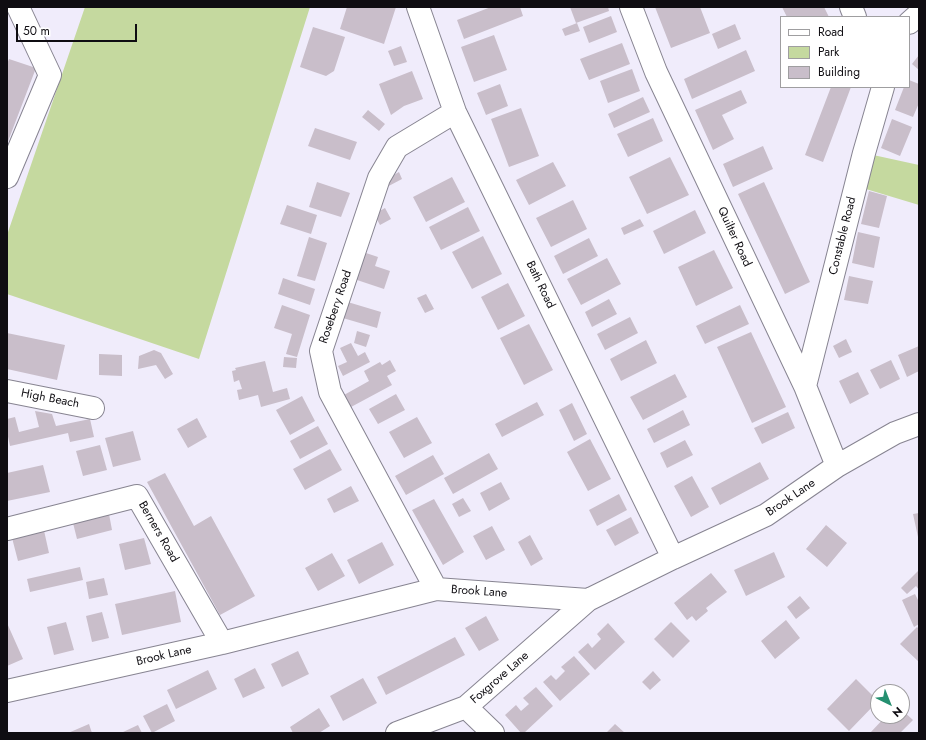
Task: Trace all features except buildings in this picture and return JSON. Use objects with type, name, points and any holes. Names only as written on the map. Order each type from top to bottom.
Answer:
[{"type":"street","points":[[7,177],[50,76],[18,7]]},
{"type":"street","name":"Bath Road","points":[[418,7],[455,112],[673,558]]},
{"type":"street","name":"Quilter Road","points":[[631,7],[656,72],[805,386],[837,466]]},
{"type":"street","points":[[910,22],[919,14]]},
{"type":"street","name":"Constable Road","points":[[805,386],[864,153],[883,88]]},
{"type":"street","name":"Rosebery Road","points":[[436,589],[330,392],[321,351],[379,178],[397,147],[455,112]]},
{"type":"street","name":"High Beach","points":[[7,391],[92,408]]},
{"type":"street","name":"Brook Lane","points":[[7,691],[222,642],[436,589],[588,600],[673,558],[766,515],[837,466],[895,433],[919,424]]},
{"type":"street","name":"Berners Road","points":[[7,529],[137,496],[222,642]]},
{"type":"street","name":"Foxgrove Lane","points":[[397,733],[466,707],[588,600]]},
{"type":"street","points":[[466,707],[493,733]]},
{"type":"green space","points":[[85,7],[310,7],[199,359],[7,294],[7,235]]},
{"type":"green space","points":[[864,153],[919,165],[919,205],[856,186]]}]
